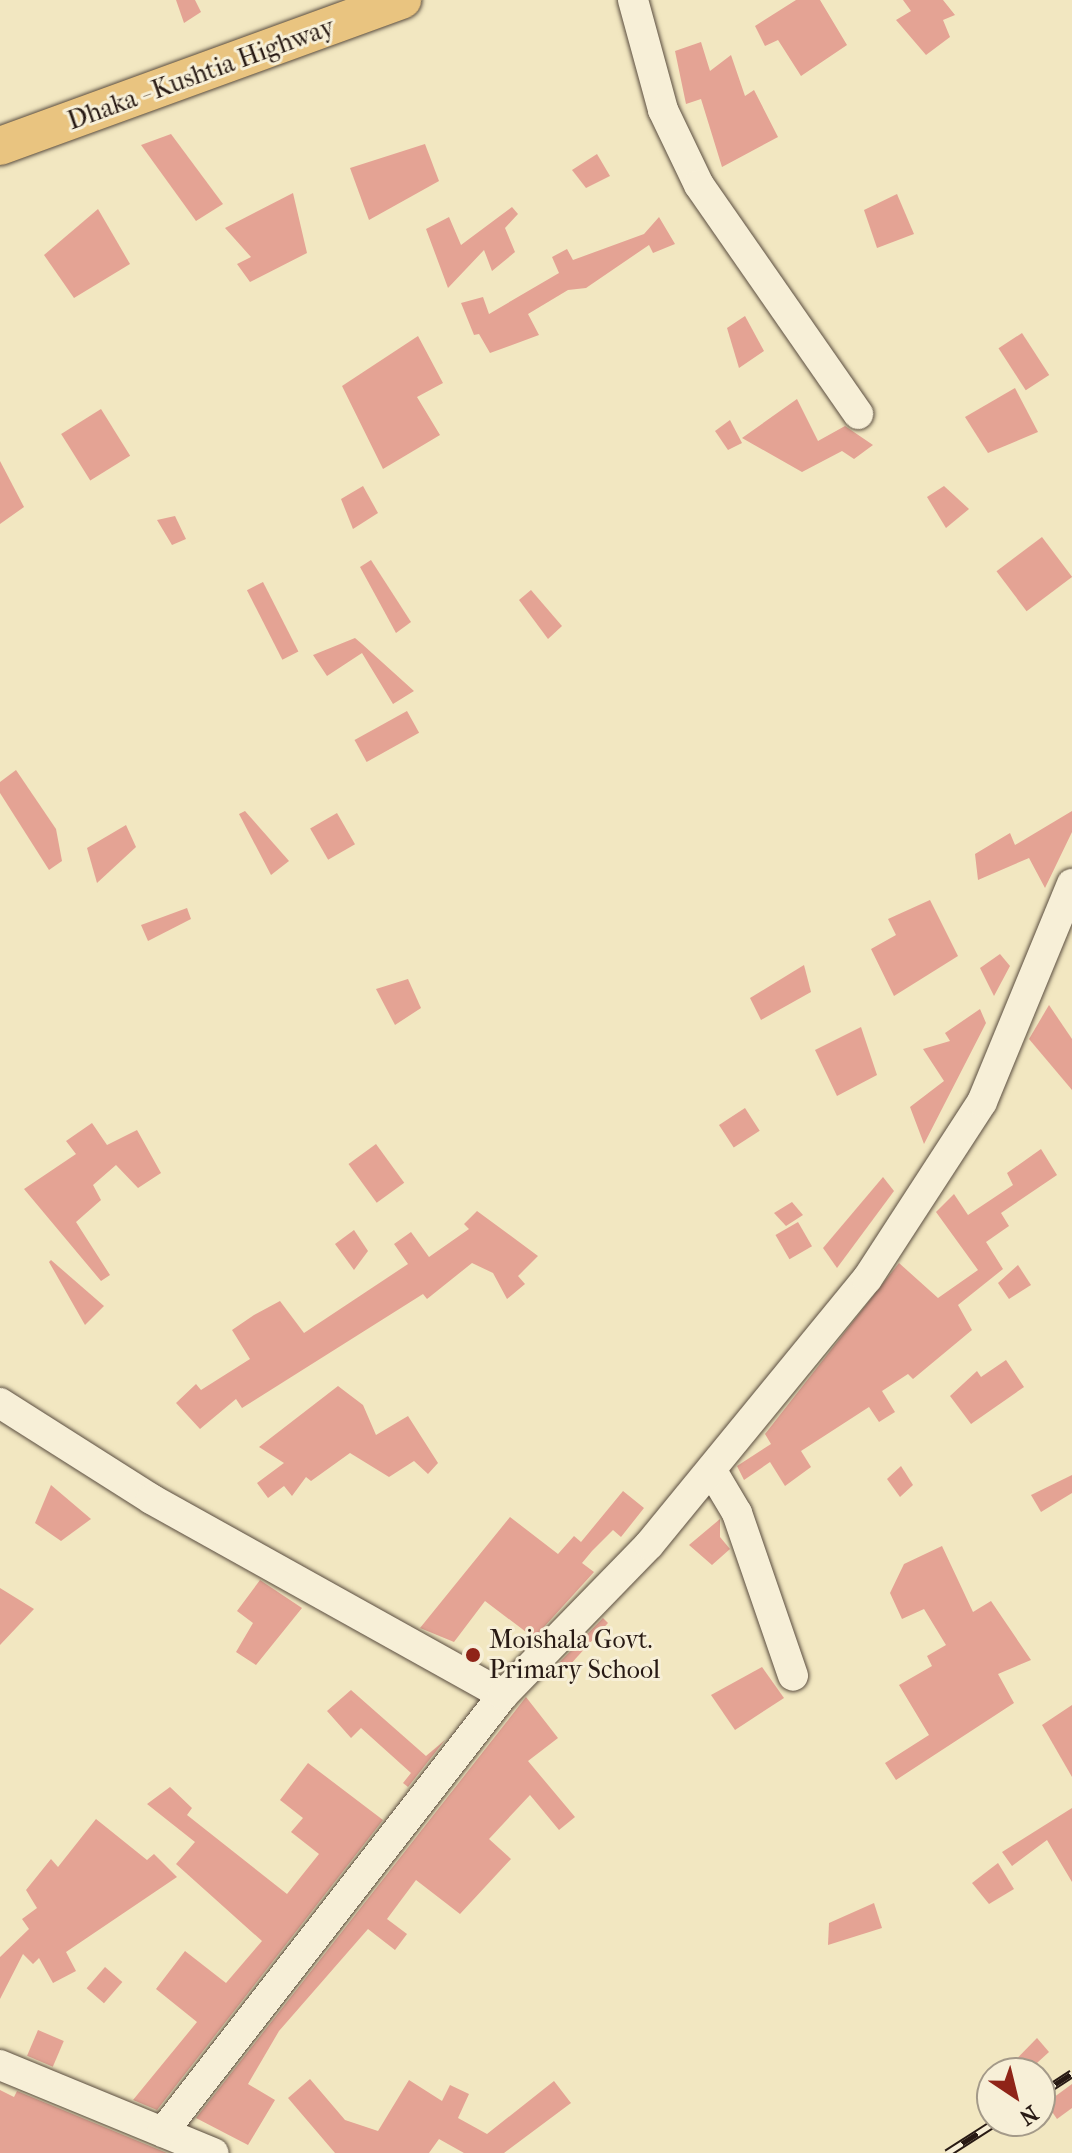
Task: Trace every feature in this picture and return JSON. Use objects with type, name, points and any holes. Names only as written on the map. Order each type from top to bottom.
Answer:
[{"type":"main road","name":"Dhaka - Kushtia Highway","points":[[0,146],[402,0]]},
{"type":"street","points":[[633,0],[663,110],[699,185],[858,414]]},
{"type":"street","points":[[163,2132],[503,1695],[712,1471],[867,1279],[982,1102],[1072,884]]},
{"type":"street","points":[[0,1403],[151,1499],[503,1695]]},
{"type":"street","points":[[712,1471],[737,1513],[793,1676]]},
{"type":"street","points":[[0,2065],[214,2153]]},
{"type":"building","points":[[176,0],[195,0],[201,12],[184,23]]},
{"type":"building","points":[[796,0],[820,0],[847,45],[801,76],[778,40],[765,46],[755,26]]},
{"type":"building","points":[[903,0],[943,0],[955,15],[943,20],[950,37],[926,55],[896,20],[911,11]]},
{"type":"building","points":[[701,42],[710,71],[731,55],[745,96],[754,90],[778,137],[722,167],[701,99],[686,104],[675,51]]},
{"type":"building","points":[[171,134],[223,204],[196,221],[141,145]]},
{"type":"building","points":[[425,144],[439,181],[369,220],[350,168]]},
{"type":"building","points":[[597,154],[610,176],[586,188],[572,170]]},
{"type":"building","points":[[293,193],[307,253],[250,282],[237,264],[251,257],[225,228]]},
{"type":"building","points":[[897,194],[914,234],[877,248],[864,210]]},
{"type":"building","points":[[512,207],[518,214],[505,228],[515,252],[492,271],[484,250],[448,288],[426,229],[449,217],[461,245]]},
{"type":"building","points":[[98,209],[130,264],[74,298],[44,255]]},
{"type":"building","points":[[659,217],[675,244],[653,253],[649,245],[586,288],[568,290],[528,314],[539,335],[490,353],[479,334],[474,335],[461,303],[483,297],[489,314],[559,273],[552,257],[567,249],[573,260],[644,234]]},
{"type":"building","points":[[745,316],[764,351],[739,368],[727,328]]},
{"type":"building","points":[[1022,333],[1049,375],[1026,390],[999,348]]},
{"type":"building","points":[[418,336],[443,383],[417,397],[440,435],[383,469],[342,386]]},
{"type":"building","points":[[1015,388],[1038,432],[988,453],[965,417]]},
{"type":"building","points":[[797,399],[818,441],[845,426],[873,445],[854,459],[842,451],[802,472],[742,438]]},
{"type":"building","points":[[101,409],[130,456],[90,481],[61,434]]},
{"type":"building","points":[[730,420],[742,443],[728,450],[715,431]]},
{"type":"building","points":[[0,461],[24,507],[0,524]]},
{"type":"building","points":[[363,486],[378,513],[353,529],[341,499]]},
{"type":"building","points":[[944,486],[969,509],[946,528],[927,497]]},
{"type":"building","points":[[175,516],[186,539],[172,545],[157,520]]},
{"type":"building","points":[[1042,537],[1072,577],[1027,611],[996,571]]},
{"type":"building","points":[[371,560],[411,622],[396,633],[360,567]]},
{"type":"building","points":[[263,582],[298,651],[282,660],[247,590]]},
{"type":"building","points":[[531,590],[562,626],[548,639],[519,600]]},
{"type":"building","points":[[355,638],[414,691],[393,704],[362,653],[327,676],[313,655]]},
{"type":"building","points":[[407,711],[419,733],[367,762],[355,740]]},
{"type":"building","points":[[16,770],[56,829],[62,861],[49,870],[0,793],[0,782]]},
{"type":"building","points":[[245,811],[289,861],[271,875],[239,814]]},
{"type":"building","points":[[1072,811],[1072,832],[1045,888],[1029,858],[978,880],[975,854],[1010,833],[1015,845]]},
{"type":"building","points":[[337,813],[355,844],[328,860],[310,828]]},
{"type":"building","points":[[126,825],[136,847],[97,883],[87,848]]},
{"type":"building","points":[[930,900],[958,956],[894,996],[871,949],[896,935],[888,919]]},
{"type":"building","points":[[187,908],[191,919],[148,941],[141,925]]},
{"type":"building","points":[[1000,954],[1010,966],[994,996],[980,968]]},
{"type":"building","points":[[804,965],[811,992],[761,1020],[750,998]]},
{"type":"building","points":[[408,979],[421,1008],[395,1025],[376,989]]},
{"type":"building","points":[[1049,1005],[1072,1039],[1072,1090],[1029,1039]]},
{"type":"building","points":[[980,1009],[986,1023],[924,1144],[910,1107],[944,1081],[923,1049],[950,1041],[945,1033]]},
{"type":"building","points":[[861,1027],[877,1075],[837,1096],[815,1050]]},
{"type":"building","points":[[745,1108],[760,1131],[734,1148],[719,1125]]},
{"type":"building","points":[[92,1123],[107,1145],[137,1130],[161,1173],[138,1188],[116,1165],[93,1185],[101,1200],[76,1222],[110,1275],[101,1281],[24,1189],[76,1154],[66,1141]]},
{"type":"building","points":[[376,1144],[404,1183],[377,1203],[348,1164]]},
{"type":"building","points":[[1041,1149],[1057,1175],[1001,1213],[1009,1226],[986,1242],[1003,1269],[958,1305],[972,1330],[913,1379],[908,1374],[882,1391],[895,1412],[879,1422],[869,1407],[801,1451],[811,1467],[785,1486],[770,1462],[744,1480],[737,1466],[771,1444],[765,1434],[899,1263],[938,1298],[978,1270],[936,1212],[954,1194],[968,1215],[1013,1185],[1007,1173]]},
{"type":"building","points":[[883,1177],[894,1191],[837,1268],[823,1248]]},
{"type":"building","points":[[792,1202],[803,1215],[786,1226],[774,1213]]},
{"type":"building","points":[[477,1211],[538,1256],[518,1276],[525,1284],[507,1299],[493,1273],[472,1263],[427,1299],[423,1294],[242,1408],[236,1399],[200,1429],[176,1403],[196,1384],[201,1390],[250,1359],[232,1330],[254,1315],[280,1301],[304,1333],[408,1264],[394,1244],[411,1232],[429,1257],[469,1229],[464,1224]]},
{"type":"building","points":[[798,1222],[812,1246],[789,1259],[775,1235]]},
{"type":"building","points":[[354,1230],[368,1251],[354,1270],[335,1244]]},
{"type":"building","points":[[51,1260],[104,1306],[85,1325],[49,1262]]},
{"type":"building","points":[[1018,1265],[1031,1285],[1009,1299],[998,1283]]},
{"type":"building","points":[[1006,1360],[1024,1387],[971,1424],[950,1396],[977,1371],[981,1377]]},
{"type":"building","points":[[338,1386],[363,1405],[376,1435],[408,1416],[438,1463],[428,1474],[414,1461],[389,1477],[350,1453],[311,1481],[306,1477],[292,1496],[284,1486],[268,1498],[257,1483],[284,1463],[259,1447]]},
{"type":"building","points":[[901,1466],[913,1485],[900,1497],[887,1479]]},
{"type":"building","points":[[1072,1475],[1072,1493],[1041,1512],[1031,1495]]},
{"type":"building","points":[[51,1485],[91,1519],[61,1541],[35,1523]]},
{"type":"building","points":[[623,1491],[644,1508],[621,1537],[613,1530],[592,1551],[582,1563],[594,1572],[534,1638],[485,1601],[454,1642],[420,1628],[510,1517],[558,1554],[574,1536],[581,1542]]},
{"type":"building","points":[[720,1519],[720,1537],[730,1549],[712,1565],[689,1545]]},
{"type":"building","points":[[942,1546],[973,1612],[991,1601],[1031,1660],[998,1674],[1014,1703],[896,1780],[885,1763],[929,1735],[899,1685],[932,1666],[927,1656],[946,1645],[924,1609],[902,1619],[890,1593],[904,1564]]},
{"type":"building","points":[[260,1580],[302,1608],[256,1665],[236,1652],[253,1623],[237,1611]]},
{"type":"building","points":[[0,1588],[34,1609],[0,1645]]},
{"type":"building","points":[[603,1618],[608,1623],[558,1678],[550,1672]]},
{"type":"building","points":[[762,1667],[784,1698],[735,1730],[711,1695]]},
{"type":"building","points":[[351,1690],[426,1756],[445,1740],[408,1787],[403,1783],[411,1773],[361,1728],[351,1738],[327,1711]]},
{"type":"building","points":[[526,1697],[558,1738],[528,1761],[575,1817],[559,1830],[530,1795],[489,1839],[511,1859],[460,1914],[416,1880],[387,1919],[407,1934],[395,1950],[368,1929],[279,2031],[248,2084],[275,2100],[248,2145],[196,2118]]},
{"type":"building","points":[[1072,1705],[1072,1777],[1042,1725]]},
{"type":"building","points":[[308,1763],[383,1820],[157,2110],[133,2100],[197,2022],[156,1989],[185,1951],[226,1983],[262,1941],[176,1864],[195,1842],[147,1804],[170,1787],[192,1808],[187,1815],[287,1894],[319,1854],[291,1832],[303,1818],[280,1800]]},
{"type":"building","points":[[1072,1808],[1072,1882],[1047,1840],[1012,1866],[1002,1852]]},
{"type":"building","points":[[96,1819],[147,1860],[154,1854],[177,1877],[66,1952],[76,1971],[53,1983],[39,1958],[33,1964],[23,1954],[0,1999],[0,1957],[29,1929],[22,1919],[37,1908],[26,1890],[51,1859],[58,1867]]},
{"type":"building","points":[[998,1863],[1014,1889],[989,1904],[972,1883]]},
{"type":"building","points":[[874,1903],[882,1928],[828,1945],[829,1923]]},
{"type":"building","points":[[105,1967],[122,1982],[104,2003],[87,1988]]},
{"type":"building","points":[[38,2030],[64,2041],[53,2067],[27,2056]]},
{"type":"building","points":[[1037,2038],[1049,2052],[1044,2057],[1019,2057]]},
{"type":"building","points":[[310,2079],[345,2120],[378,2131],[409,2080],[442,2101],[450,2085],[469,2094],[458,2118],[487,2134],[554,2081],[571,2103],[504,2153],[464,2153],[439,2139],[429,2153],[335,2153],[288,2098]]},
{"type":"building","points":[[1072,2084],[1072,2108],[1057,2119],[1056,2118],[1056,2096]]},
{"type":"building","points":[[0,2090],[14,2097],[17,2091],[167,2153],[0,2153]]},
{"type":"railway","points":[[1056,2084],[1072,2073]]},
{"type":"railway","points":[[947,2153],[976,2134]]},
{"type":"place","name":"Moishala Govt. Primary School","points":[[473,1655]]}]
